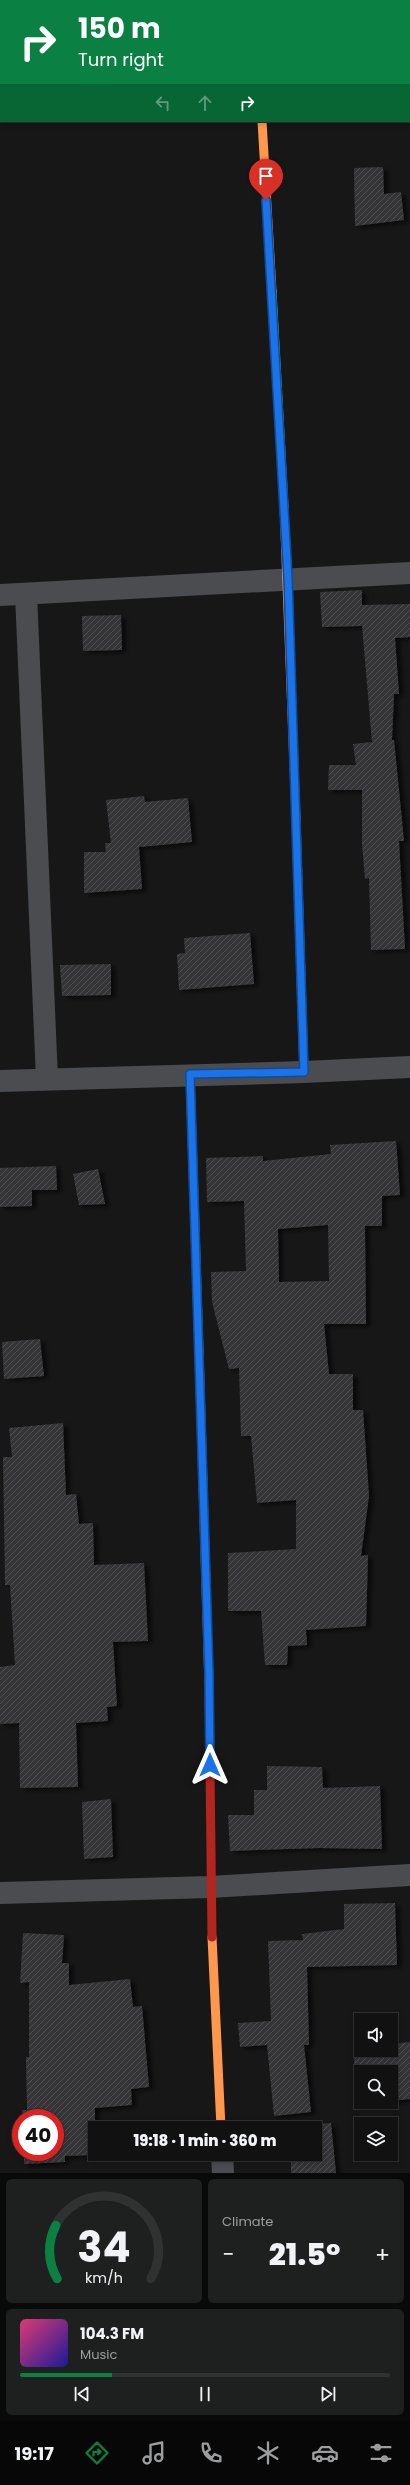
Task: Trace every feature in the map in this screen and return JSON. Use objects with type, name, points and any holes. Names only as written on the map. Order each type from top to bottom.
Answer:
[{"type":"street","points":[[262,122],[288,578],[304,1072]]},
{"type":"street","points":[[0,595],[288,578],[410,573]]},
{"type":"street","points":[[26,594],[47,1079]]},
{"type":"street","points":[[0,1081],[190,1074],[304,1072],[410,1067]]},
{"type":"street","points":[[190,1074],[209,1674],[210,1887],[221,2121]]},
{"type":"street","points":[[0,1893],[210,1887],[410,1875]]},
{"type":"street","points":[[222,2161],[223,2173]]},
{"type":"building","points":[[383,167],[384,194],[401,192],[404,220],[355,226],[354,168]]},
{"type":"building","points":[[362,590],[362,605],[410,604],[410,637],[395,638],[399,694],[394,694],[392,740],[394,740],[404,841],[399,841],[405,949],[371,950],[369,878],[365,879],[362,844],[362,790],[328,790],[329,765],[356,765],[353,744],[372,742],[362,626],[322,627],[320,592]]},
{"type":"building","points":[[121,615],[122,650],[83,651],[82,616]]},
{"type":"building","points":[[144,796],[145,802],[188,798],[192,842],[139,847],[142,889],[84,893],[84,852],[106,852],[105,843],[111,843],[106,800]]},
{"type":"building","points":[[250,933],[254,984],[179,990],[177,954],[185,953],[184,938]]},
{"type":"building","points":[[111,964],[111,995],[62,996],[60,965]]},
{"type":"building","points":[[396,1141],[400,1195],[382,1196],[382,1226],[365,1226],[366,1324],[324,1324],[329,1374],[353,1374],[353,1410],[363,1410],[369,1496],[361,1556],[368,1555],[366,1626],[306,1630],[307,1645],[288,1646],[287,1665],[265,1665],[261,1611],[228,1611],[228,1553],[296,1549],[296,1500],[257,1503],[251,1436],[241,1436],[239,1368],[229,1369],[212,1302],[211,1272],[246,1271],[244,1201],[207,1202],[206,1158],[263,1156],[263,1161],[331,1154],[330,1145]],"holes":[[[328,1225],[329,1281],[279,1282],[278,1229]]]},
{"type":"building","points":[[56,1166],[57,1190],[32,1190],[32,1206],[0,1207],[0,1168]]},
{"type":"building","points":[[98,1169],[105,1204],[79,1205],[73,1174]]},
{"type":"building","points":[[40,1339],[44,1376],[4,1379],[2,1342]]},
{"type":"building","points":[[63,1423],[66,1495],[76,1494],[79,1524],[93,1523],[94,1565],[144,1563],[148,1641],[113,1642],[117,1706],[107,1707],[108,1721],[76,1723],[78,1787],[20,1788],[19,1723],[0,1724],[0,1667],[15,1665],[10,1585],[5,1585],[3,1457],[12,1457],[9,1428]]},
{"type":"building","points":[[267,1766],[322,1767],[323,1788],[380,1786],[382,1849],[320,1848],[230,1851],[228,1815],[254,1815],[254,1790],[267,1790]]},
{"type":"building","points":[[111,1799],[113,1857],[84,1859],[82,1802]]},
{"type":"building","points":[[395,1903],[397,1965],[307,1967],[309,2045],[304,2045],[311,2112],[274,2116],[267,2045],[240,2047],[238,2023],[271,2021],[268,1941],[303,1940],[302,1934],[344,1929],[344,1904]]},
{"type":"building","points":[[23,1933],[64,1935],[62,1963],[69,1963],[69,1985],[130,1979],[133,2007],[142,2006],[149,2087],[131,2089],[132,2105],[95,2108],[95,2121],[88,2121],[88,2155],[65,2156],[65,2162],[24,2164],[24,2161],[64,2161],[64,2109],[27,2109],[26,2057],[29,2057],[29,1982],[20,1983]]},
{"type":"building","points":[[410,2042],[410,2099],[398,2100],[398,2065],[354,2065],[353,2048],[354,2057],[398,2057],[398,2043]]},
{"type":"building","points":[[331,2123],[336,2173],[291,2173],[291,2161],[322,2161],[322,2124]]},
{"type":"traffic: fast","points":[[272,291],[284,506]]},
{"type":"traffic: fast","points":[[296,818],[304,1072]]},
{"type":"traffic: fast","points":[[190,1074],[199,1351]]},
{"type":"traffic: slow","points":[[262,122],[272,291]]},
{"type":"traffic: slow","points":[[284,506],[296,818]]},
{"type":"traffic: slow","points":[[199,1351],[209,1685]]},
{"type":"traffic: slow","points":[[212,1937],[221,2121]]},
{"type":"traffic: jam","points":[[209,1685],[212,1937]]},
{"type":"route","points":[[210,1765],[209,1674],[190,1074],[304,1072],[288,578],[266,200]]}]
